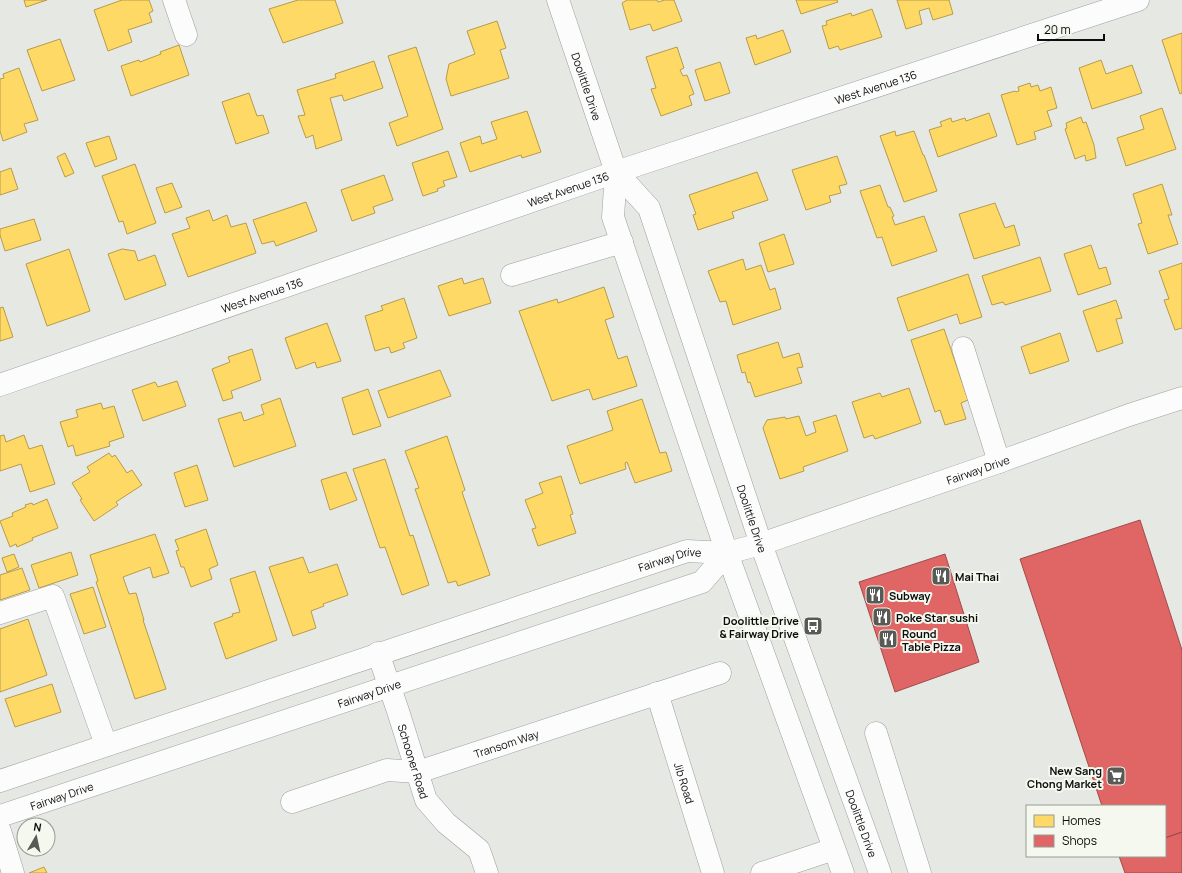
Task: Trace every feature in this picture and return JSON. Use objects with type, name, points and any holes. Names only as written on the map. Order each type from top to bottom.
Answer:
[{"type":"street","points":[[174,0],[186,35]]},
{"type":"street","name":"Doolittle Drive","points":[[558,0],[616,172],[613,217],[727,553],[843,873]]},
{"type":"street","name":"West Avenue 136","points":[[0,385],[616,172],[1138,0]]},
{"type":"street","name":"Doolittle Drive","points":[[616,172],[649,208],[761,544],[880,873]]},
{"type":"street","points":[[512,275],[622,242]]},
{"type":"street","points":[[963,348],[999,462]]},
{"type":"street","name":"Fairway Drive","points":[[0,781],[378,653],[687,551],[727,553],[761,544],[999,462],[1129,415],[1182,398]]},
{"type":"street","name":"Fairway Drive","points":[[0,816],[702,582],[727,553]]},
{"type":"street","points":[[0,614],[54,596],[106,745]]},
{"type":"street","name":"Schooner Road","points":[[378,653],[426,800],[446,823],[479,850],[487,873]]},
{"type":"street","name":"Transom Way","points":[[292,802],[387,770],[418,772],[720,673]]},
{"type":"street","name":"Jib Road","points":[[657,693],[713,873]]},
{"type":"street","points":[[876,733],[920,873]]},
{"type":"street","points":[[0,832],[13,873]]},
{"type":"street","points":[[762,873],[834,849]]},
{"type":"building: Homes","points":[[24,0],[47,0],[26,7]]},
{"type":"building: Homes","points":[[122,0],[149,0],[153,11],[149,13],[152,22],[128,30],[132,42],[108,51],[94,10]]},
{"type":"building: Homes","points":[[298,0],[335,0],[343,23],[283,43],[269,9]]},
{"type":"building: Homes","points":[[627,0],[657,0],[658,2],[674,0],[682,21],[653,31],[650,24],[630,30],[622,3]]},
{"type":"building: Homes","points":[[796,0],[837,0],[838,2],[801,14]]},
{"type":"building: Homes","points":[[897,0],[949,0],[953,14],[933,20],[929,8],[919,11],[922,24],[906,29]]},
{"type":"building: Homes","points":[[872,9],[882,37],[840,50],[838,46],[829,49],[822,26],[827,25],[826,21],[851,13],[852,16]]},
{"type":"building: Homes","points":[[497,21],[506,48],[500,50],[509,78],[451,96],[446,79],[449,64],[475,54],[467,31]]},
{"type":"building: Homes","points":[[783,30],[791,52],[755,65],[746,38],[756,35],[757,39]]},
{"type":"building: Homes","points":[[1182,33],[1182,93],[1180,94],[1162,40]]},
{"type":"building: Homes","points":[[60,39],[75,80],[42,91],[27,50]]},
{"type":"building: Homes","points":[[179,45],[189,75],[131,96],[121,66],[139,60],[140,62]]},
{"type":"building: Homes","points":[[416,47],[443,129],[397,146],[389,123],[408,116],[388,56]]},
{"type":"building: Homes","points":[[677,47],[684,68],[680,70],[683,76],[687,75],[694,94],[689,96],[692,105],[661,116],[651,89],[656,88],[646,57]]},
{"type":"building: Homes","points":[[1101,60],[1106,74],[1132,65],[1142,93],[1092,109],[1079,68]]},
{"type":"building: Homes","points":[[374,61],[383,88],[344,101],[342,95],[330,98],[342,140],[316,149],[313,135],[306,138],[298,116],[305,115],[297,90],[336,78],[335,74]]},
{"type":"building: Homes","points":[[720,62],[730,93],[705,101],[695,70]]},
{"type":"building: Homes","points":[[19,68],[38,120],[24,124],[27,132],[3,141],[0,131],[0,79],[4,78],[3,74]]},
{"type":"building: Homes","points":[[1030,83],[1031,87],[1038,85],[1040,91],[1051,87],[1057,108],[1047,111],[1052,126],[1034,132],[1036,139],[1017,145],[1001,95],[1019,91],[1018,87]]},
{"type":"building: Homes","points":[[249,93],[257,116],[263,115],[269,133],[236,144],[222,102]]},
{"type":"building: Homes","points":[[1162,108],[1176,149],[1126,166],[1117,138],[1144,129],[1140,116]]},
{"type":"building: Homes","points":[[527,111],[541,152],[522,158],[521,155],[470,172],[460,143],[480,136],[482,144],[497,139],[491,122]]},
{"type":"building: Homes","points":[[989,113],[997,136],[938,157],[929,130],[942,126],[940,122],[951,118],[952,122],[965,118],[966,121]]},
{"type":"building: Homes","points":[[1081,117],[1083,123],[1086,122],[1094,145],[1096,158],[1086,161],[1085,155],[1075,159],[1065,129],[1067,128],[1066,123]]},
{"type":"building: Homes","points":[[895,131],[896,136],[914,131],[937,191],[904,202],[880,136]]},
{"type":"building: Homes","points":[[109,136],[117,159],[95,167],[86,143]]},
{"type":"building: Homes","points":[[448,151],[457,177],[443,181],[445,186],[437,189],[438,191],[423,196],[412,163]]},
{"type":"building: Homes","points":[[65,153],[74,173],[65,177],[57,157]]},
{"type":"building: Homes","points":[[837,156],[847,184],[839,186],[841,193],[829,196],[831,202],[806,210],[792,170]]},
{"type":"building: Homes","points":[[135,164],[156,223],[127,234],[123,221],[119,222],[102,176]]},
{"type":"building: Homes","points":[[11,168],[18,189],[0,195],[0,172]]},
{"type":"building: Homes","points":[[757,172],[768,200],[732,212],[734,218],[698,230],[693,215],[696,214],[689,195]]},
{"type":"building: Homes","points":[[384,175],[393,200],[373,207],[375,213],[352,221],[341,190]]},
{"type":"building: Homes","points":[[172,183],[182,207],[165,213],[156,188]]},
{"type":"building: Homes","points":[[1162,184],[1172,215],[1168,215],[1178,244],[1148,254],[1138,224],[1142,223],[1133,194]]},
{"type":"building: Homes","points":[[880,185],[888,207],[890,207],[894,216],[892,217],[895,225],[924,216],[937,251],[892,266],[882,237],[877,238],[860,191]]},
{"type":"building: Homes","points":[[306,202],[317,231],[276,246],[274,241],[262,244],[253,220]]},
{"type":"building: Homes","points":[[995,203],[1005,228],[1014,225],[1020,245],[974,259],[959,214]]},
{"type":"building: Homes","points":[[209,210],[213,221],[227,215],[231,227],[246,223],[256,253],[188,277],[172,234],[190,228],[186,218]]},
{"type":"building: Homes","points":[[34,219],[41,240],[5,251],[0,235],[0,229]]},
{"type":"building: Homes","points":[[784,234],[794,264],[768,272],[759,243]]},
{"type":"building: Homes","points":[[1091,245],[1099,269],[1106,267],[1111,284],[1078,295],[1064,254]]},
{"type":"building: Homes","points":[[69,249],[90,311],[47,326],[26,264]]},
{"type":"building: Homes","points":[[122,249],[135,251],[138,261],[155,255],[166,285],[125,300],[108,254]]},
{"type":"building: Homes","points":[[1040,257],[1051,291],[1005,305],[1003,302],[992,305],[982,276]]},
{"type":"building: Homes","points":[[743,259],[746,270],[761,265],[770,290],[775,288],[781,309],[733,325],[726,301],[720,302],[708,271]]},
{"type":"building: Homes","points":[[1182,263],[1182,328],[1175,330],[1164,300],[1169,299],[1159,271]]},
{"type":"building: Homes","points":[[968,274],[982,317],[960,324],[957,314],[908,331],[897,298]]},
{"type":"building: Homes","points":[[462,278],[464,284],[483,278],[491,303],[449,316],[438,286]]},
{"type":"building: Homes","points":[[604,287],[614,317],[605,320],[618,359],[627,356],[637,386],[593,400],[589,389],[552,401],[519,311],[557,299],[558,303]]},
{"type":"building: Homes","points":[[404,298],[417,338],[403,343],[405,348],[391,353],[389,347],[375,351],[365,316],[383,310],[381,306]]},
{"type":"building: Homes","points":[[1116,300],[1122,318],[1116,319],[1123,343],[1097,352],[1083,311]]},
{"type":"building: Homes","points":[[3,307],[13,337],[0,341],[0,308]]},
{"type":"building: Homes","points":[[327,323],[341,361],[317,368],[315,362],[296,369],[285,338]]},
{"type":"building: Homes","points":[[944,329],[968,400],[961,403],[966,419],[945,425],[940,410],[935,412],[911,340]]},
{"type":"building: Homes","points":[[1060,333],[1069,361],[1030,374],[1021,347]]},
{"type":"building: Homes","points":[[778,342],[783,358],[799,353],[803,367],[797,368],[802,383],[755,397],[750,382],[748,383],[745,372],[742,373],[737,355]]},
{"type":"building: Homes","points":[[252,349],[261,380],[231,391],[233,398],[223,401],[212,369],[230,362],[228,357]]},
{"type":"building: Homes","points":[[440,370],[451,396],[388,418],[378,391]]},
{"type":"building: Homes","points":[[177,381],[186,406],[143,421],[132,390],[155,382],[158,387]]},
{"type":"building: Homes","points":[[909,388],[921,423],[875,439],[873,435],[864,438],[852,402],[880,393],[882,397]]},
{"type":"building: Homes","points":[[368,389],[381,426],[353,435],[342,398]]},
{"type":"building: Homes","points":[[280,398],[296,446],[234,467],[218,419],[241,412],[244,421],[264,414],[261,405]]},
{"type":"building: Homes","points":[[642,399],[660,453],[666,452],[672,471],[635,483],[627,462],[625,463],[626,469],[580,484],[567,446],[613,430],[607,411]]},
{"type":"building: Homes","points":[[101,403],[103,409],[114,406],[124,437],[109,442],[110,446],[76,456],[73,445],[68,447],[60,422],[78,417],[76,410]]},
{"type":"building: Homes","points":[[836,415],[848,451],[803,467],[804,471],[780,479],[763,428],[767,420],[785,417],[786,419],[799,416],[806,436],[816,432],[813,422]]},
{"type":"building: Homes","points":[[4,435],[6,442],[24,435],[29,449],[42,445],[55,484],[30,492],[21,464],[0,471],[0,436]]},
{"type":"building: Homes","points":[[447,436],[465,490],[462,492],[490,575],[458,586],[456,581],[448,583],[415,489],[419,488],[405,451]]},
{"type":"building: Homes","points":[[109,453],[112,457],[115,455],[127,473],[132,470],[142,485],[116,502],[118,505],[94,521],[80,500],[82,499],[72,483],[90,472],[87,467]]},
{"type":"building: Homes","points":[[385,459],[410,536],[413,535],[429,585],[402,595],[385,547],[380,548],[353,469]]},
{"type":"building: Homes","points":[[197,465],[208,500],[185,507],[174,473]]},
{"type":"building: Homes","points":[[346,472],[357,500],[330,510],[321,480]]},
{"type":"building: Homes","points":[[561,476],[573,514],[570,515],[576,533],[538,546],[532,529],[536,528],[525,500],[543,493],[539,483]]},
{"type":"building: Homes","points":[[47,499],[58,528],[32,538],[33,540],[17,547],[16,544],[10,547],[0,521],[13,516],[12,513],[26,507],[25,505],[32,503],[33,505]]},
{"type":"building: Homes","points":[[206,529],[218,565],[209,569],[212,579],[191,587],[184,567],[181,567],[176,551],[179,550],[175,540]]},
{"type":"building: Homes","points":[[155,534],[169,573],[153,578],[150,567],[123,577],[129,594],[136,593],[143,620],[166,689],[135,699],[96,582],[98,581],[90,555]]},
{"type":"building: Homes","points":[[71,552],[78,575],[39,588],[31,565]]},
{"type":"building: Homes","points":[[14,554],[19,567],[7,572],[2,558]]},
{"type":"building: Homes","points":[[303,557],[309,573],[337,564],[348,595],[323,604],[324,606],[311,611],[316,628],[293,636],[269,567]]},
{"type":"building: Homes","points":[[22,568],[30,590],[0,600],[0,575]]},
{"type":"building: Homes","points":[[255,571],[277,640],[226,659],[214,623],[233,616],[232,614],[240,612],[230,579]]},
{"type":"building: Homes","points":[[93,587],[106,627],[84,634],[70,594]]},
{"type":"building: Homes","points":[[28,619],[47,675],[0,692],[0,629]]},
{"type":"building: Homes","points":[[52,684],[61,712],[15,727],[5,699]]},
{"type":"building: Homes","points":[[44,867],[47,873],[29,873]]},
{"type":"building: Shops","points":[[1140,520],[1182,650],[1182,832],[1166,838],[1166,805],[1102,805],[1020,559]]},
{"type":"building: Shops","points":[[945,554],[979,662],[895,692],[859,582]]},
{"type":"building: Shops","points":[[1182,832],[1182,873],[1125,873],[1119,857],[1166,857],[1166,838]]},
{"type":"place","name":"Mai Thai","points":[[941,576]]},
{"type":"place","name":"Subway","points":[[875,595]]},
{"type":"place","name":"Poke Star sushi","points":[[882,617]]},
{"type":"place","name":"Doolittle Drive & Fairway Drive","points":[[813,626]]},
{"type":"place","name":"Round Table Pizza","points":[[888,639]]},
{"type":"place","name":"New Sang Chong Market","points":[[1116,776]]}]
